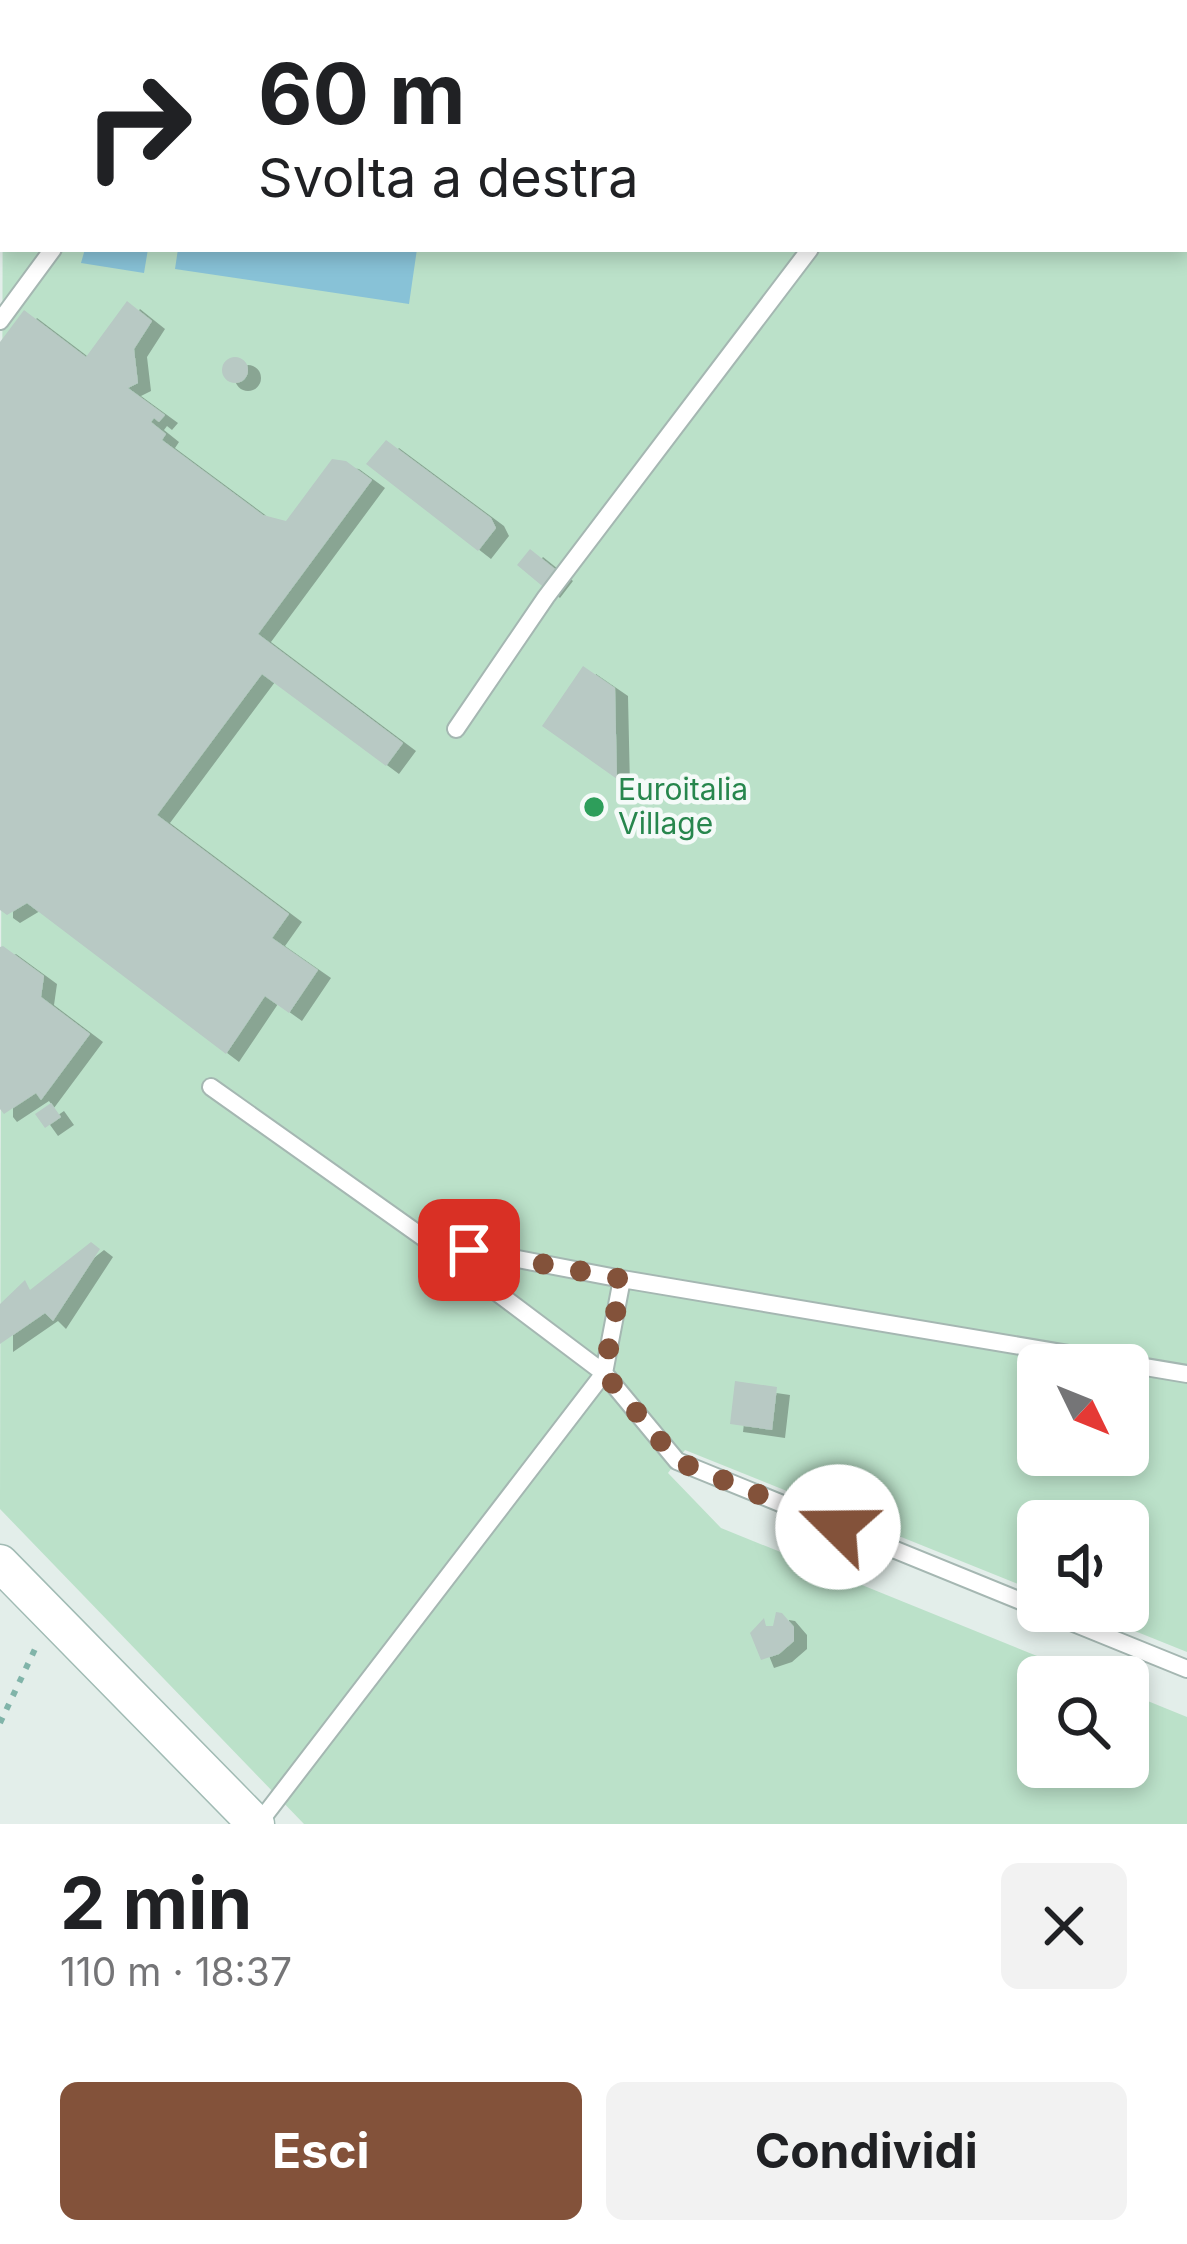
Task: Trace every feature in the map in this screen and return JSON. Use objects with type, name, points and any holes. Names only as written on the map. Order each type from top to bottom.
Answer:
[{"type":"street","points":[[0,1563],[257,1824]]},
{"type":"lane","points":[[0,321],[51,252]]},
{"type":"lane","points":[[456,729],[546,597],[808,252]]},
{"type":"lane","points":[[211,1087],[604,1373],[677,1461],[1017,1600]]},
{"type":"lane","points":[[431,1243],[1187,1374]]},
{"type":"lane","points":[[257,1824],[604,1373],[622,1279]]},
{"type":"lane","points":[[1095,1632],[1187,1669]]},
{"type":"path","points":[[0,1723],[51,1614]]},
{"type":"green space","name":"Euroitalia Village","points":[[3,252],[1187,252],[1187,1652],[1137,1632],[1149,1632],[1149,1500],[1017,1500],[1017,1584],[685,1450],[668,1473],[721,1528],[1037,1656],[1017,1656],[1017,1788],[1149,1788],[1149,1702],[1187,1717],[1187,1824],[304,1824],[0,1509]]},
{"type":"water","points":[[84,252],[148,252],[144,273],[81,263]]},
{"type":"water","points":[[178,252],[417,252],[409,304],[175,269]]},
{"type":"building","points":[[127,301],[152,321],[134,349],[138,383],[128,388],[165,415],[151,422],[166,434],[162,440],[263,515],[286,521],[332,459],[346,461],[372,480],[258,634],[403,743],[386,766],[262,674],[157,815],[289,914],[272,938],[318,970],[289,1013],[265,996],[226,1054],[27,903],[7,915],[0,910],[0,342],[24,310],[86,357]]},
{"type":"building","points":[[235,357],[248,370],[235,383],[222,370]]},
{"type":"building","points":[[386,440],[491,518],[496,528],[478,551],[366,464]]},
{"type":"building","points":[[530,549],[560,573],[547,590],[517,565]]},
{"type":"building","points":[[583,666],[615,688],[617,779],[542,726]]},
{"type":"building","points":[[3,946],[44,976],[41,997],[90,1034],[41,1100],[36,1093],[4,1114],[0,1109]]},
{"type":"building","points":[[51,1103],[61,1117],[45,1128],[35,1114]]},
{"type":"building","points":[[91,1242],[100,1249],[53,1321],[45,1313],[0,1344],[0,1304],[25,1280],[30,1290]]},
{"type":"building","points":[[735,1381],[777,1387],[772,1430],[730,1424]]},
{"type":"building","points":[[776,1612],[794,1627],[794,1641],[779,1654],[761,1660],[750,1633],[764,1618],[766,1626],[773,1626]]},
{"type":"place","name":"Euroitalia Village","points":[[594,807]]},
{"type":"route","points":[[469,1250],[622,1279],[604,1373],[677,1461],[838,1527]]}]
